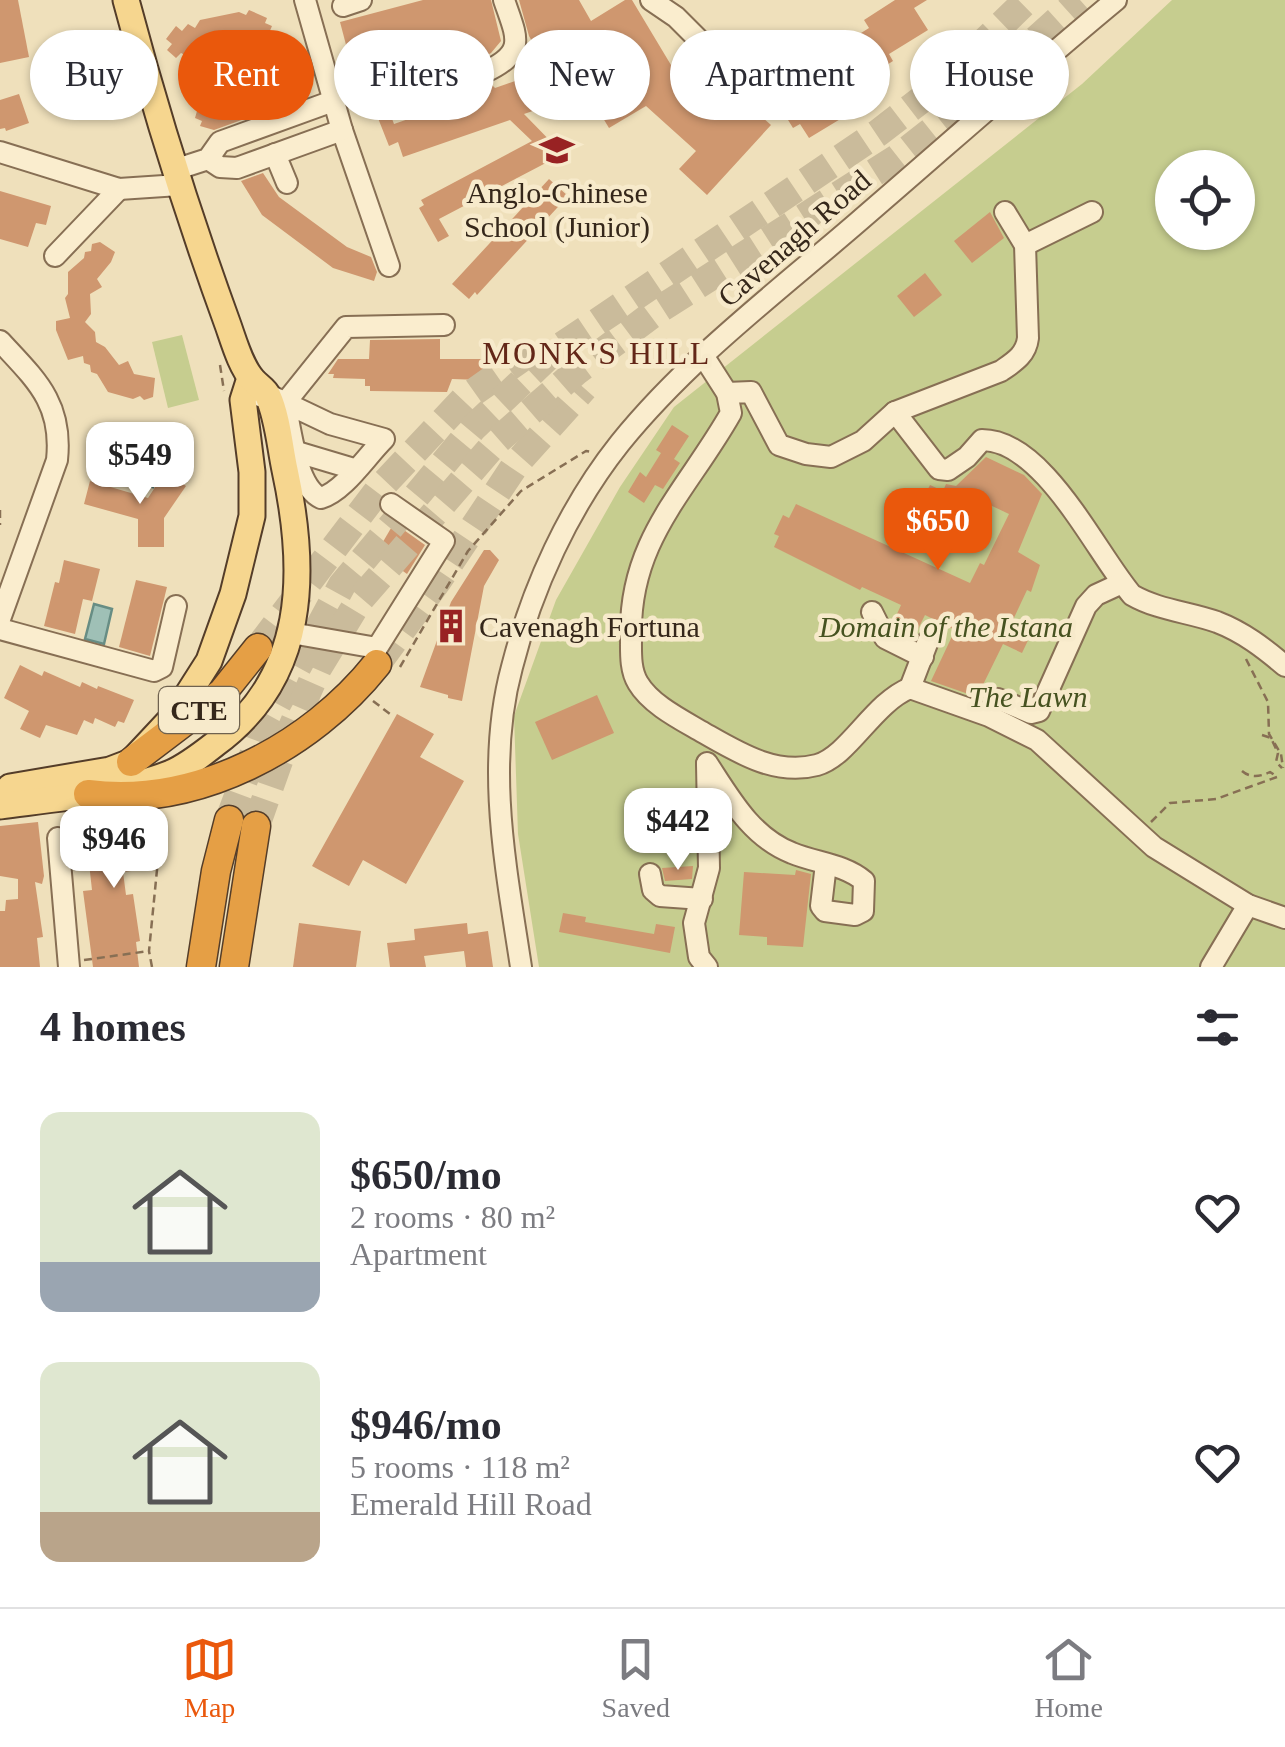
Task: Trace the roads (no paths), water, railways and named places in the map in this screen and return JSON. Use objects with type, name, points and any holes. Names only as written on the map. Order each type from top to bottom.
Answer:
[{"type":"highway","name":"CTE","points":[[131,762],[222,692],[258,648]]},
{"type":"highway","points":[[88,794],[113,797],[176,790],[232,772],[284,747],[384,671]]},
{"type":"highway","points":[[201,967],[216,871],[243,823],[234,967]]},
{"type":"main road","points":[[0,806],[88,794],[169,774],[242,725],[269,690],[291,633],[300,550],[291,494],[176,178],[126,0]]},
{"type":"main road","points":[[0,788],[91,773],[131,762],[174,716],[209,661],[232,594],[252,516],[254,394]]},
{"type":"street","points":[[305,0],[333,102],[389,266]]},
{"type":"street","points":[[494,68],[504,63],[518,41],[504,0]]},
{"type":"street","points":[[651,0],[689,30]]},
{"type":"street","name":"Cavenagh Road","points":[[521,967],[498,768],[511,668],[532,607],[574,511],[619,445],[665,393],[1116,0]]},
{"type":"street","points":[[314,109],[333,102]]},
{"type":"street","points":[[0,152],[119,189],[176,178],[208,160],[220,142],[282,120]]},
{"type":"street","points":[[308,120],[315,139]]},
{"type":"street","points":[[208,160],[220,167],[237,168],[342,130]]},
{"type":"street","points":[[275,154],[287,183]]},
{"type":"street","points":[[55,256],[119,189]]},
{"type":"street","points":[[727,393],[751,392],[778,445],[831,457],[863,442],[895,412],[1000,371],[1016,361],[1026,348],[1025,245],[1005,212]]},
{"type":"street","points":[[1025,245],[1092,212]]},
{"type":"street","points":[[254,394],[346,327],[444,325]]},
{"type":"street","points":[[0,340],[41,386],[56,417],[59,438],[56,460],[0,619]]},
{"type":"street","points":[[704,357],[727,393],[731,413],[658,522],[646,549],[630,626],[636,680],[658,704],[758,762],[792,770],[822,764],[894,694],[910,688],[988,716],[1038,740],[1154,847],[1248,906],[1285,918]]},
{"type":"street","points":[[254,394],[330,424],[384,439],[354,469],[342,488],[321,498],[308,491],[296,452],[254,394]]},
{"type":"street","points":[[895,412],[938,468],[948,470],[982,440],[992,440],[1016,452],[1053,482],[1132,595],[1146,603],[1217,622],[1252,639],[1285,666]]},
{"type":"street","points":[[296,452],[354,469]]},
{"type":"street","points":[[291,633],[377,648],[444,540],[391,504]]},
{"type":"street","points":[[998,699],[1031,713],[1039,711],[1086,606],[1096,595],[1122,584]]},
{"type":"street","points":[[0,630],[154,672],[162,666],[176,606]]},
{"type":"street","points":[[872,612],[885,638],[925,649],[910,688]]},
{"type":"street","points":[[703,732],[710,852],[694,923],[698,957],[707,967]]},
{"type":"street","points":[[707,763],[736,808],[760,835],[788,852],[826,864]]},
{"type":"street","points":[[58,838],[68,965]]},
{"type":"street","points":[[650,874],[653,890],[660,896],[702,900]]},
{"type":"street","points":[[1211,967],[1248,906]]},
{"type":"water","points":[[127,426],[149,427],[137,457],[161,467],[153,487],[109,469]]},
{"type":"water","points":[[94,604],[112,609],[104,644],[85,639]]},
{"type":"tunnel","points":[[229,820],[261,734],[342,585],[473,428],[554,351],[878,133],[939,86],[1027,0]]},
{"type":"tunnel","points":[[256,826],[286,741],[318,668],[358,602],[496,442],[577,371],[657,311],[897,158],[959,109],[1080,0]]},
{"type":"tunnel","points":[[258,648],[379,489],[464,399],[542,344]]},
{"type":"tunnel","points":[[377,664],[516,464],[584,388]]},
{"type":"place","name":"Anglo-Chinese School (Junior)","points":[[557,150]]},
{"type":"place","name":"Cavenagh Fortuna","points":[[451,626]]},
{"type":"district","name":"MONK'S HILL","points":[[597,353]]},
{"type":"park label","name":"Domain of the Istana","points":[[946,626]]},
{"type":"park label","name":"The Lawn","points":[[1028,696]]}]
